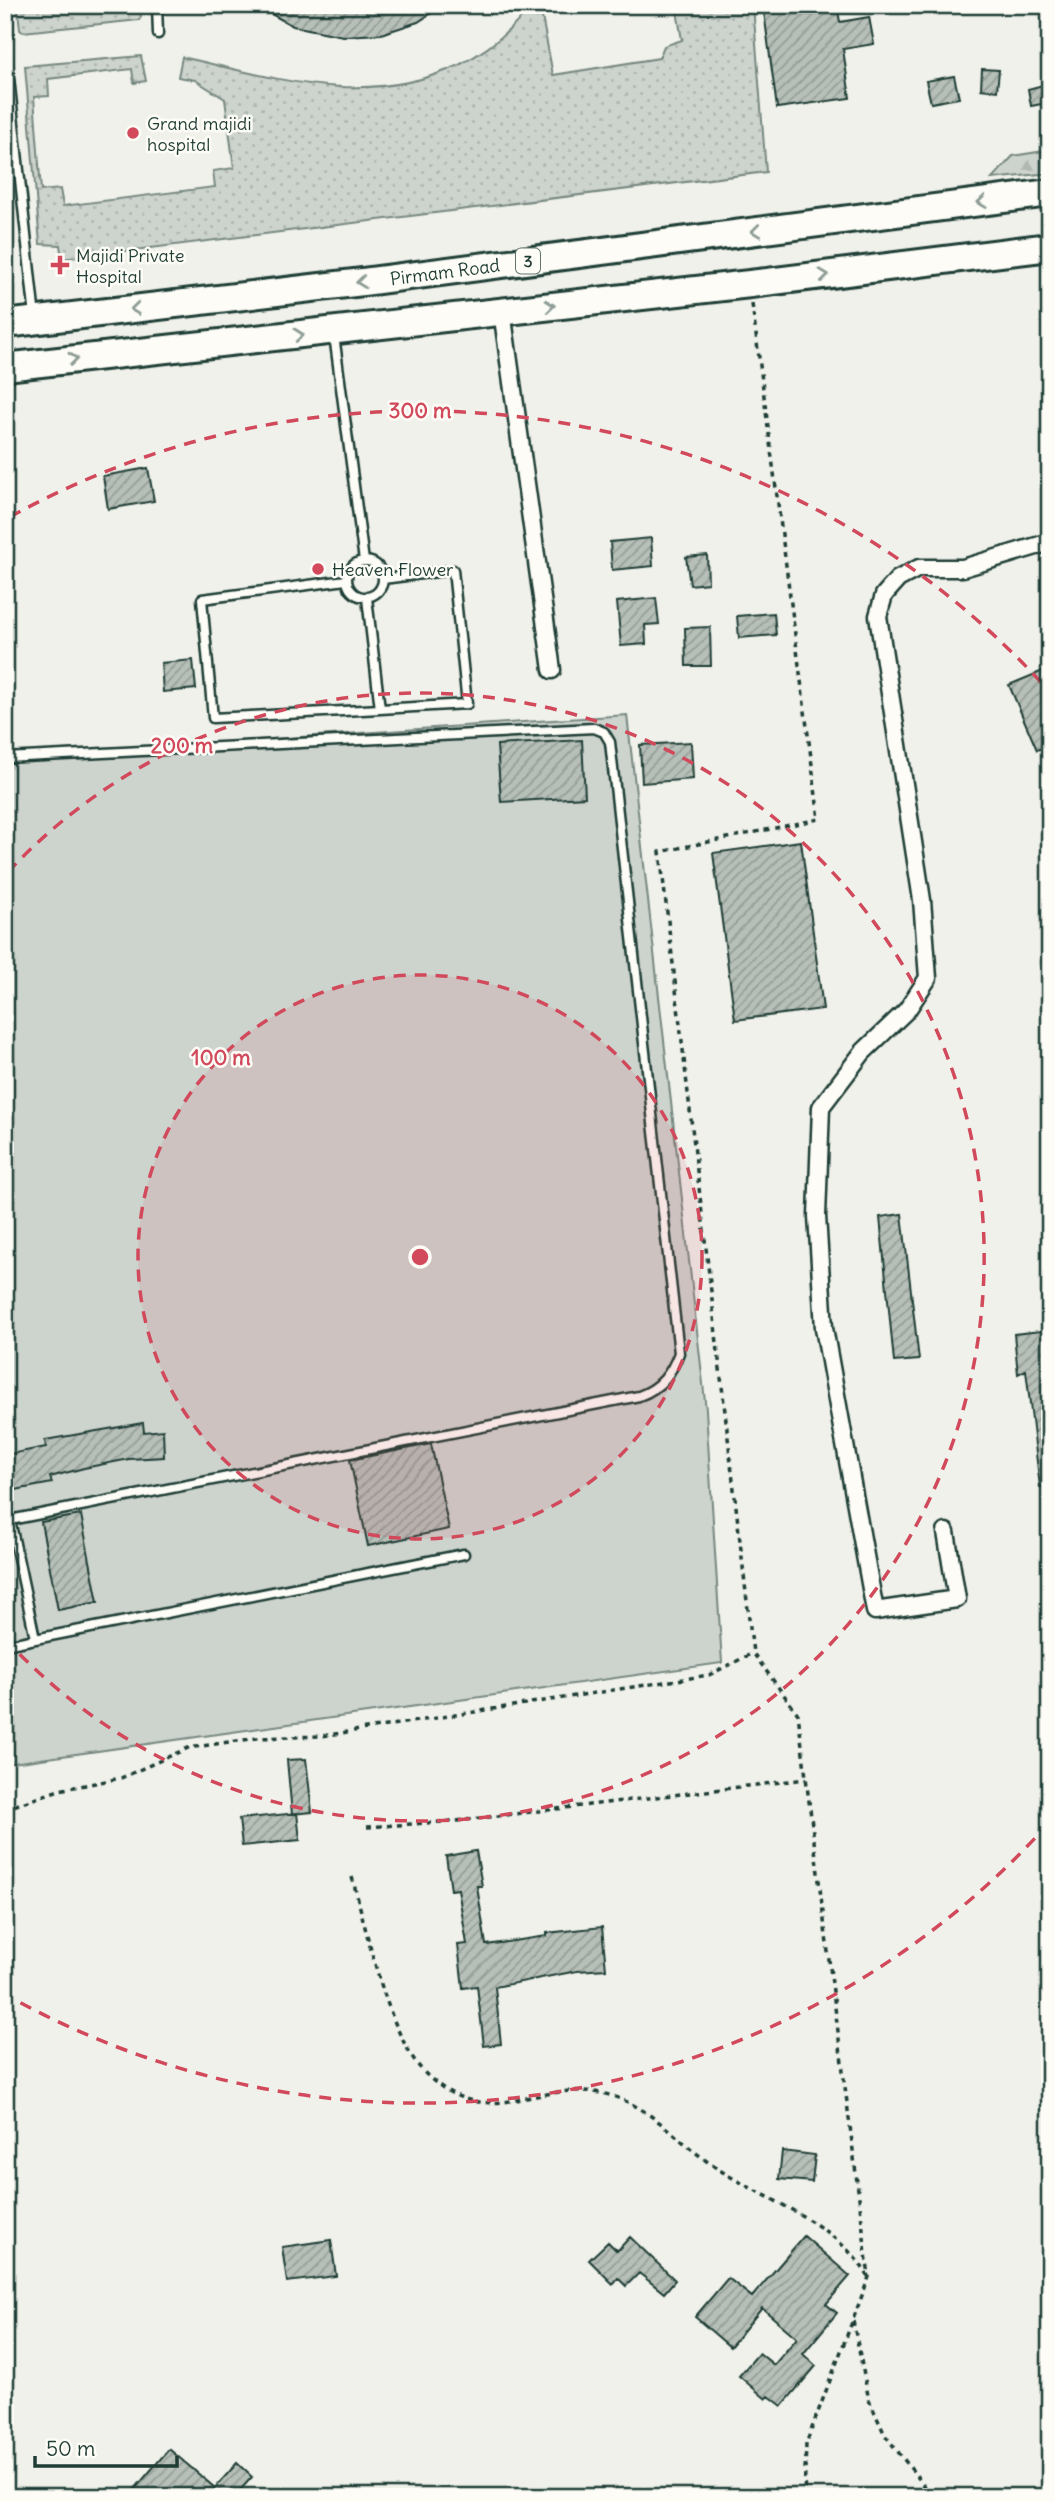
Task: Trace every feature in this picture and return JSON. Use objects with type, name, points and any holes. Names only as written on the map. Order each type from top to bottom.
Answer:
[{"type":"highway","name":"Pirmam Road","points":[[6,321],[35,321],[363,282],[1050,193]]},
{"type":"highway","points":[[5,367],[750,284],[1050,247]]},
{"type":"street","points":[[502,311],[552,670]]},
{"type":"street","points":[[946,1532],[957,1599],[875,1611],[824,1328],[817,1216],[821,1107],[863,1052],[907,1010],[928,978],[922,900],[878,616],[884,595],[898,579],[919,568],[963,568],[1050,542]]},
{"type":"lane","points":[[157,5],[158,34]]},
{"type":"lane","points":[[5,41],[35,321]]},
{"type":"lane","points":[[334,331],[364,561]]},
{"type":"lane","points":[[364,561],[380,568],[383,579],[377,594],[367,598],[355,595],[346,580],[351,567],[364,561]]},
{"type":"lane","points":[[346,580],[202,599],[213,718],[467,704],[453,570],[383,579]]},
{"type":"lane","points":[[367,598],[380,709]]},
{"type":"lane","points":[[5,758],[594,728],[604,732],[610,742],[679,1353],[666,1379],[649,1393],[639,1396],[8,1521],[35,1638]]},
{"type":"lane","points":[[5,1644],[464,1554]]},
{"type":"path","points":[[750,284],[819,819],[660,852],[753,1653],[798,1714],[869,2277],[806,2444],[804,2497]]},
{"type":"path","points":[[5,1809],[59,1790],[121,1778],[188,1748],[257,1738],[322,1736],[709,1675],[753,1653]]},
{"type":"path","points":[[368,1827],[456,1821],[806,1779]]},
{"type":"path","points":[[352,1877],[392,2013],[411,2057],[429,2078],[464,2100],[487,2105],[512,2103],[566,2090],[597,2092],[640,2109],[659,2119],[710,2163],[736,2180],[780,2200],[845,2247],[856,2256],[869,2277]]},
{"type":"path","points":[[853,2319],[869,2400],[885,2435],[933,2497]]},
{"type":"green space","points":[[23,5],[139,5],[141,17],[139,20],[23,32],[20,30],[18,10]]},
{"type":"green space","points":[[676,5],[753,5],[766,172],[62,259],[60,245],[40,244],[25,66],[141,56],[146,81],[134,83],[132,69],[48,79],[49,96],[34,97],[41,191],[60,189],[63,206],[215,187],[213,171],[234,168],[225,99],[195,80],[178,77],[182,57],[320,85],[390,85],[424,78],[459,65],[486,48],[527,13],[540,6],[553,75],[659,58],[664,46],[682,40]]},
{"type":"green space","points":[[1050,150],[1050,173],[992,179],[1013,156]]},
{"type":"green space","points":[[627,715],[706,1410],[722,1663],[5,1764],[5,757]]},
{"type":"building","points":[[255,5],[444,5],[418,22],[381,34],[343,36],[293,26]]},
{"type":"building","points":[[763,5],[837,5],[840,22],[869,17],[874,44],[843,49],[850,98],[777,108]]},
{"type":"building","points":[[982,69],[999,70],[997,91],[981,89]]},
{"type":"building","points":[[954,76],[959,98],[931,103],[926,81]]},
{"type":"building","points":[[1043,85],[1047,103],[1031,106],[1028,89]]},
{"type":"building","points":[[148,468],[154,501],[108,509],[103,476]]},
{"type":"building","points":[[651,538],[653,566],[612,570],[610,542]]},
{"type":"building","points":[[707,555],[708,583],[690,585],[686,557]]},
{"type":"building","points":[[656,598],[659,624],[645,625],[646,644],[621,646],[617,602]]},
{"type":"building","points":[[774,613],[776,635],[739,638],[737,616]]},
{"type":"building","points":[[710,627],[711,666],[686,666],[685,628]]},
{"type":"building","points":[[193,660],[196,689],[163,692],[161,663]]},
{"type":"building","points":[[1050,668],[1050,745],[1037,750],[1009,685]]},
{"type":"building","points":[[582,740],[585,797],[501,802],[497,745]]},
{"type":"building","points":[[691,742],[693,779],[642,783],[640,745]]},
{"type":"building","points":[[801,841],[823,1009],[735,1020],[713,853]]},
{"type":"building","points":[[902,1214],[919,1360],[894,1362],[880,1217]]},
{"type":"building","points":[[1050,1330],[1050,1487],[1040,1487],[1026,1370],[1018,1374],[1014,1334]]},
{"type":"building","points":[[143,1423],[144,1432],[163,1430],[164,1457],[129,1459],[84,1468],[50,1477],[52,1483],[5,1492],[5,1455],[46,1447],[45,1440]]},
{"type":"building","points":[[431,1444],[449,1529],[368,1546],[350,1460]]},
{"type":"building","points":[[81,1515],[98,1602],[58,1610],[41,1522]]},
{"type":"building","points":[[306,1759],[312,1812],[292,1814],[287,1760]]},
{"type":"building","points":[[297,1813],[300,1840],[242,1846],[239,1819]]},
{"type":"building","points":[[476,1851],[482,1886],[477,1886],[486,1945],[547,1936],[547,1933],[602,1927],[606,1969],[577,1971],[495,1987],[501,2044],[484,2046],[477,1986],[463,1988],[458,1945],[467,1944],[458,1889],[451,1890],[446,1856]]},
{"type":"building","points":[[782,2151],[815,2155],[812,2182],[779,2179]]},
{"type":"building","points":[[804,2236],[850,2276],[826,2304],[837,2313],[803,2354],[816,2366],[782,2406],[769,2396],[766,2399],[739,2376],[759,2353],[774,2365],[797,2338],[762,2308],[730,2347],[695,2317],[728,2278],[752,2297]]},
{"type":"building","points":[[630,2237],[675,2280],[664,2293],[639,2273],[626,2286],[618,2278],[613,2284],[589,2260],[608,2242],[617,2251]]},
{"type":"building","points":[[331,2240],[336,2276],[287,2282],[282,2247]]},
{"type":"building","points":[[169,2449],[215,2488],[237,2463],[252,2477],[234,2497],[128,2497]]},
{"type":"place","name":"Grand majidi hospital","points":[[133,133]]},
{"type":"place","name":"Majidi Private Hospital","points":[[60,265]]},
{"type":"place","name":"Heaven Flower","points":[[318,569]]}]
